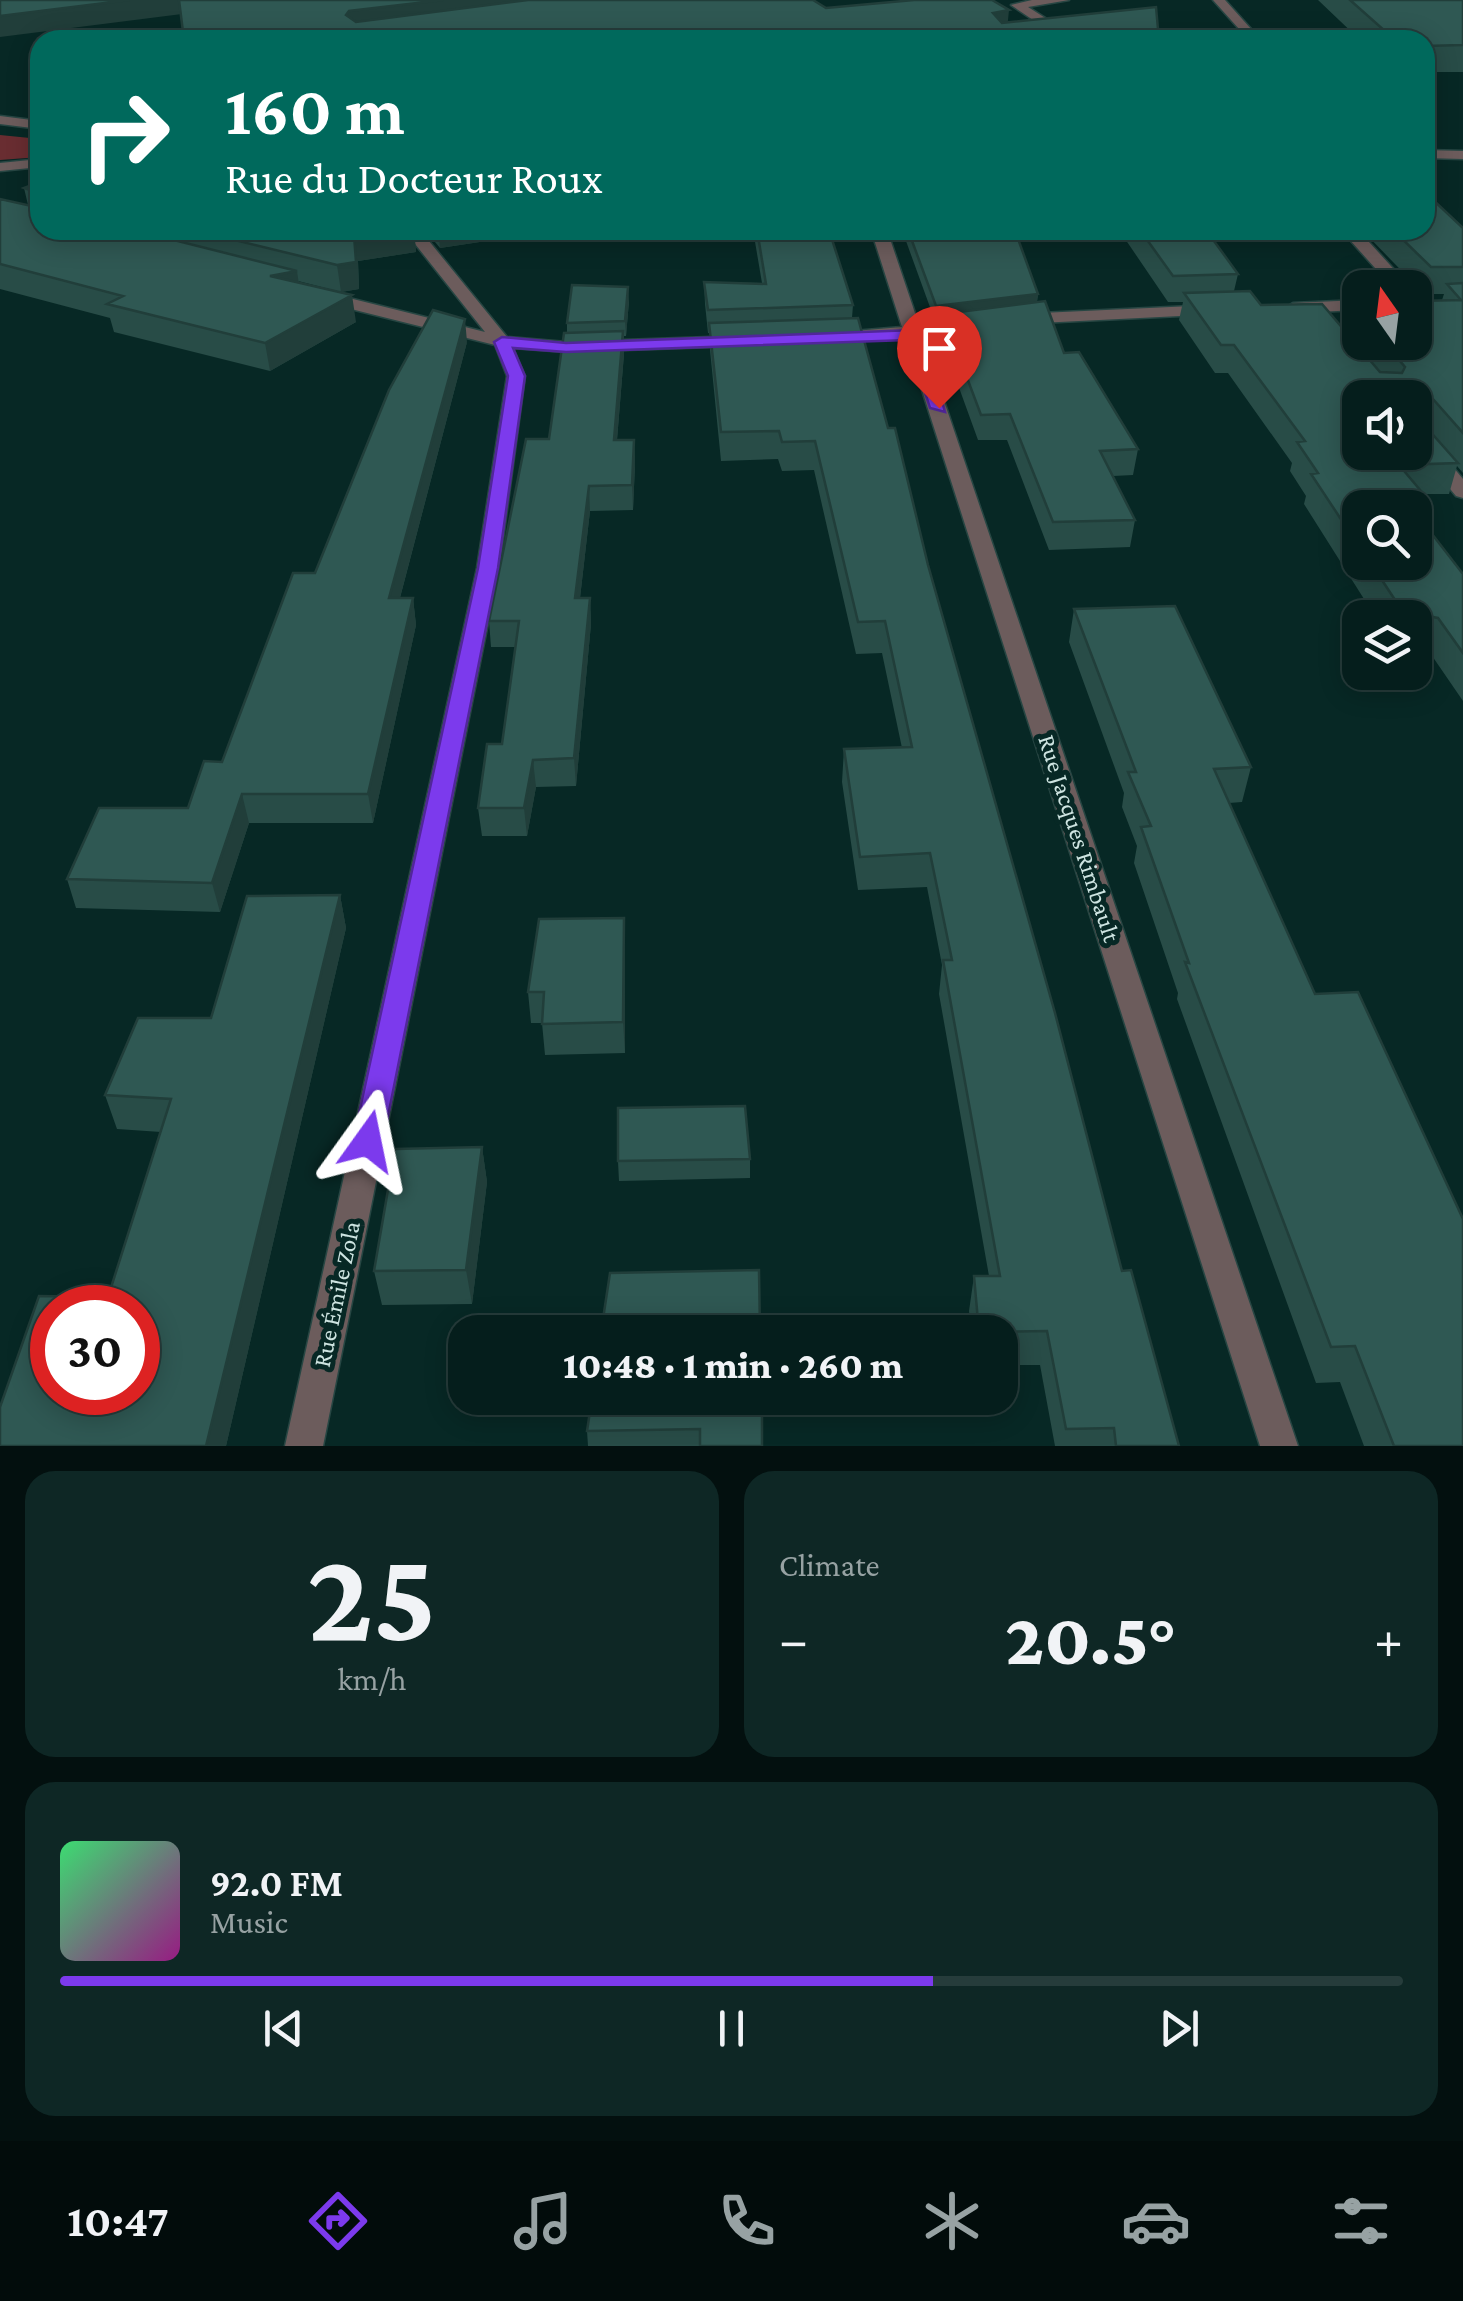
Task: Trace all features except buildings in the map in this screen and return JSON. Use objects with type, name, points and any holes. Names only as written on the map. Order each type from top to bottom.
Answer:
[{"type":"street","points":[[1057,30],[1017,5],[1063,0]]},
{"type":"street","points":[[1219,0],[1246,30]]},
{"type":"street","points":[[0,120],[30,124]]},
{"type":"street","points":[[1435,154],[1463,155]]},
{"type":"street","points":[[0,167],[30,164]]},
{"type":"street","name":"Rue Émile Zola","points":[[304,1446],[488,568],[516,376],[502,342],[420,240]]},
{"type":"street","name":"Rue Jacques Rimbault","points":[[882,240],[1278,1446]]},
{"type":"street","points":[[1358,240],[1386,270]]},
{"type":"street","points":[[293,288],[502,342],[566,348],[758,341]]},
{"type":"street","points":[[1270,308],[1316,315],[1342,309]]},
{"type":"street","points":[[815,339],[915,334],[1053,315],[1231,310]]},
{"type":"street","points":[[1432,455],[1463,492]]},
{"type":"shaded area","points":[[0,135],[30,138],[30,158],[0,160]]},
{"type":"route","points":[[368,1141],[488,568],[516,376],[502,342],[566,348],[915,334],[939,408]]}]
